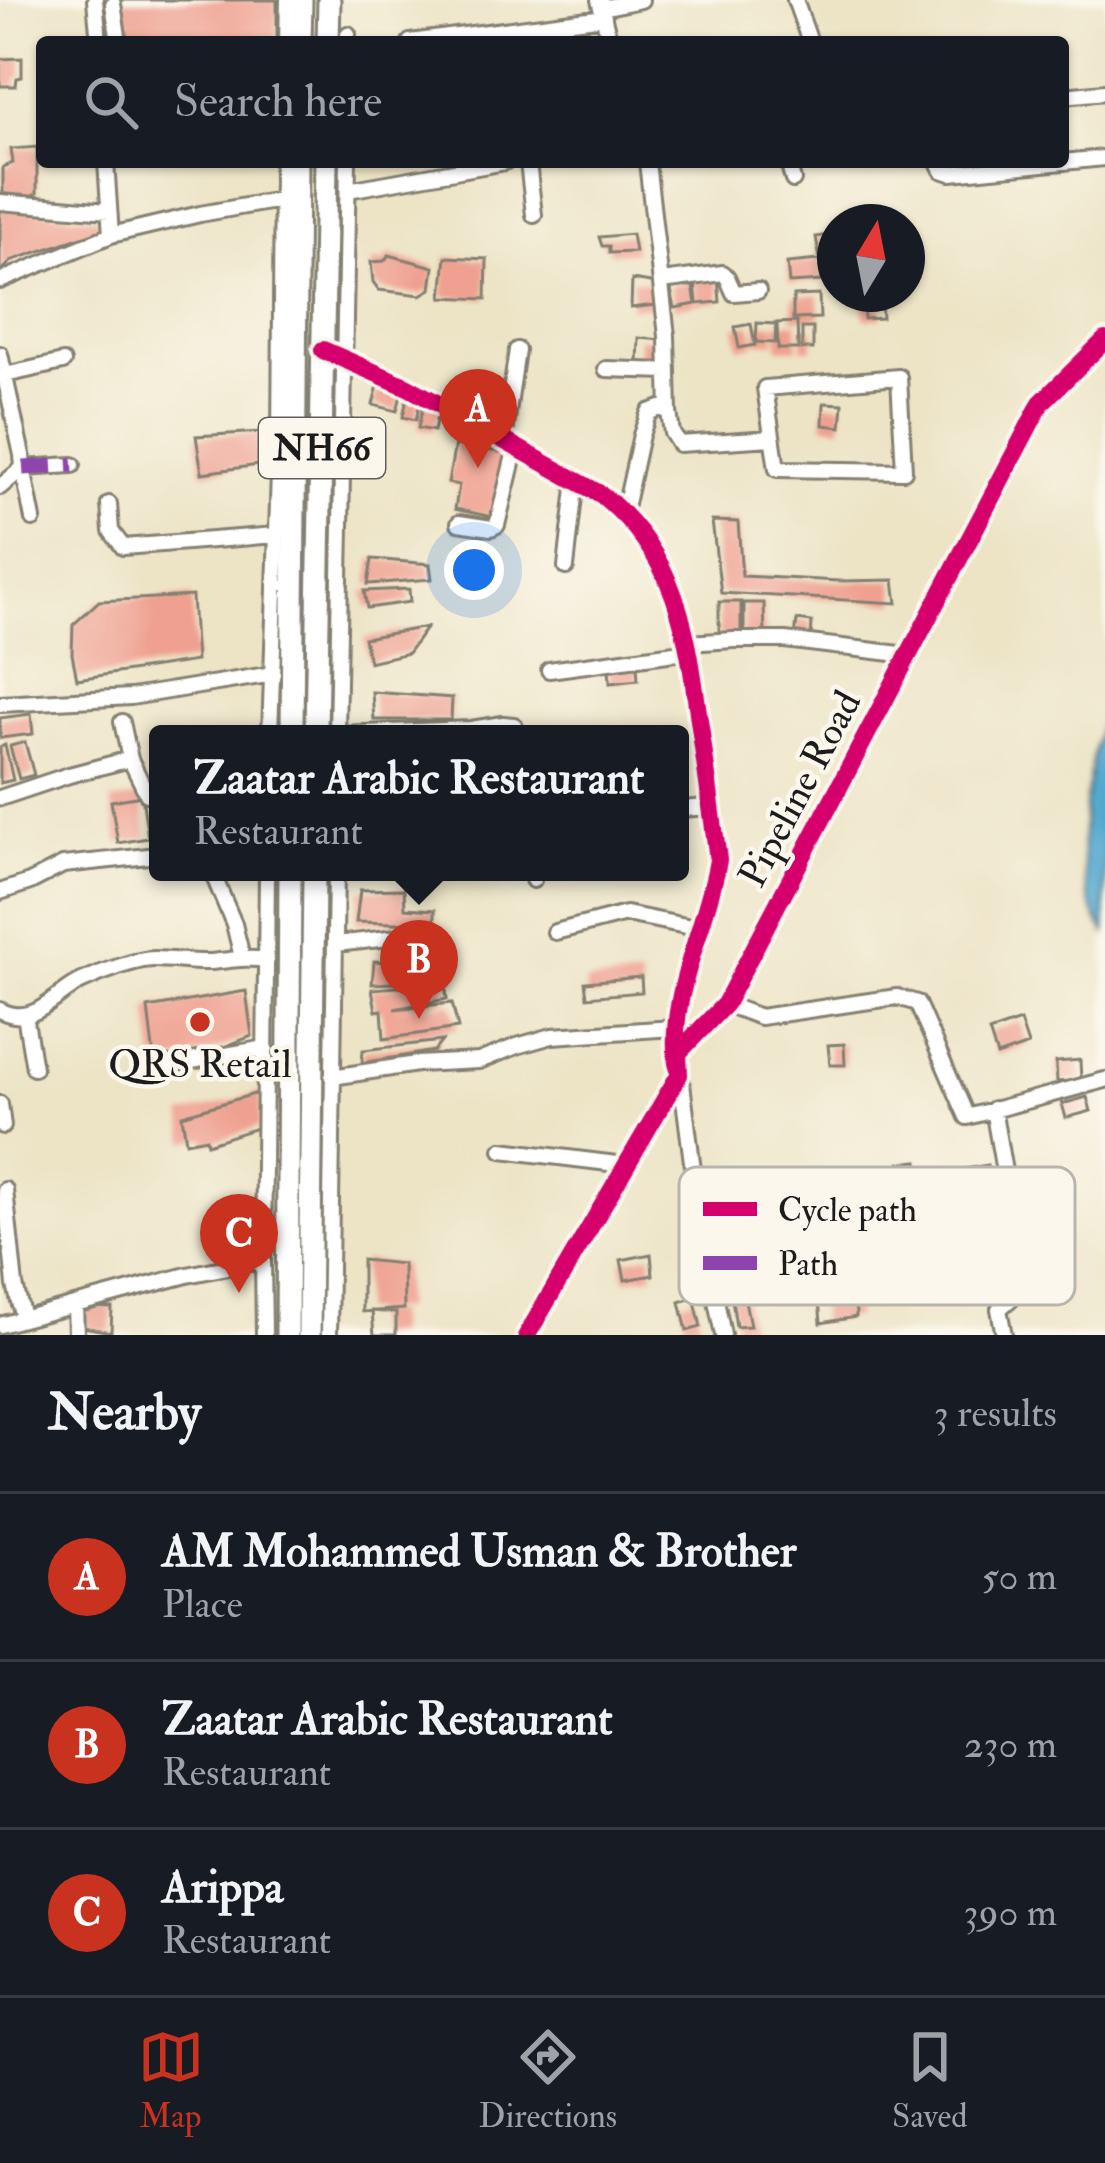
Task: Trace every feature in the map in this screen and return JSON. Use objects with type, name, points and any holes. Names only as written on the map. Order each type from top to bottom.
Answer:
[{"type":"highway","points":[[300,36],[302,0]]},
{"type":"highway","points":[[329,0],[338,36]]},
{"type":"highway","name":"NH66","points":[[292,725],[285,537],[297,168]]},
{"type":"highway","name":"NH66","points":[[320,725],[327,708],[321,541],[334,354],[326,168]]},
{"type":"highway","points":[[285,537],[321,541]]},
{"type":"highway","points":[[287,1335],[290,881]]},
{"type":"highway","points":[[314,881],[316,1322]]},
{"type":"street","points":[[95,0],[98,36]]},
{"type":"street","points":[[287,36],[288,0]]},
{"type":"street","points":[[484,36],[641,0]]},
{"type":"street","points":[[795,0],[808,36]]},
{"type":"street","points":[[113,4],[118,36]]},
{"type":"street","points":[[1069,95],[1105,92]]},
{"type":"street","points":[[1069,161],[1104,158]]},
{"type":"street","points":[[106,168],[111,235]]},
{"type":"street","points":[[270,725],[285,537],[280,444],[282,168]]},
{"type":"street","points":[[334,725],[327,708],[334,354],[348,168]]},
{"type":"street","points":[[348,190],[431,168]]},
{"type":"street","points":[[529,168],[534,215]]},
{"type":"street","points":[[648,168],[662,281],[672,433],[679,444],[772,438]]},
{"type":"street","points":[[790,168],[793,180]]},
{"type":"street","points":[[941,168],[951,172],[995,168]]},
{"type":"street","points":[[0,281],[111,235],[280,200]]},
{"type":"street","points":[[0,202],[109,211]]},
{"type":"street","points":[[662,281],[723,273],[734,293],[758,291]]},
{"type":"street","name":"Pipeline Road","points":[[678,1053],[725,1004],[1041,403],[1105,340]]},
{"type":"street","points":[[459,523],[497,525],[510,444],[517,350]]},
{"type":"street","points":[[0,354],[33,519]]},
{"type":"street","points":[[334,354],[408,387],[576,479],[624,513],[650,544],[676,595],[690,647],[718,860],[674,1028],[679,1075]]},
{"type":"street","points":[[4,380],[63,362]]},
{"type":"street","points":[[606,369],[668,371]]},
{"type":"street","points":[[899,377],[904,472],[777,469],[772,438],[765,388],[899,377]]},
{"type":"street","points":[[624,513],[640,435],[650,412],[661,408],[669,412]]},
{"type":"street","points":[[0,487],[22,468],[73,465]]},
{"type":"street","points":[[566,566],[576,479]]},
{"type":"street","points":[[109,504],[111,532],[123,547],[285,537]]},
{"type":"street","points":[[549,670],[690,647],[785,640],[908,655]]},
{"type":"street","points":[[0,704],[131,697],[273,674]]},
{"type":"street","points":[[122,722],[130,759],[147,794]]},
{"type":"street","points":[[0,798],[130,759]]},
{"type":"street","points":[[689,808],[711,807]]},
{"type":"street","points":[[0,892],[64,865],[149,856]]},
{"type":"street","points":[[216,881],[242,956]]},
{"type":"street","points":[[264,1335],[267,881]]},
{"type":"street","points":[[329,1335],[316,1322],[332,1077],[336,881]]},
{"type":"street","points":[[554,932],[626,914],[701,928]]},
{"type":"street","points":[[336,944],[424,934]]},
{"type":"street","points":[[0,1010],[25,1015],[47,1007],[78,982],[148,959],[208,962],[242,956],[267,960]]},
{"type":"street","points":[[725,1004],[760,1017],[897,998],[917,1003],[967,1117],[1105,1080]]},
{"type":"street","points":[[25,1015],[34,1068]]},
{"type":"street","points":[[332,1077],[417,1064],[479,1061],[552,1036],[674,1028]]},
{"type":"street","points":[[151,1068],[266,1048]]},
{"type":"street","points":[[526,1335],[679,1075],[678,1053]]},
{"type":"street","points":[[678,1053],[693,1167]]},
{"type":"street","points":[[0,1104],[3,1126]]},
{"type":"street","points":[[993,1109],[1003,1167]]},
{"type":"street","points":[[502,1150],[625,1165]]},
{"type":"street","points":[[5,1190],[23,1318]]},
{"type":"street","points":[[0,1325],[262,1260]]},
{"type":"street","points":[[75,1304],[76,1335]]},
{"type":"street","points":[[263,1312],[286,1305]]},
{"type":"street","points":[[717,1305],[723,1335]]},
{"type":"street","points":[[1004,1305],[1000,1309],[1004,1335]]},
{"type":"water","points":[[1105,704],[1105,933],[1085,881],[1083,852],[1087,789]]},
{"type":"building","points":[[119,0],[277,0],[277,36],[125,36]]},
{"type":"building","points":[[22,58],[22,77],[17,78],[16,86],[0,86],[0,59]]},
{"type":"building","points":[[36,147],[37,193],[28,200],[3,198],[3,167],[13,163],[11,149]]},
{"type":"building","points":[[0,208],[102,218],[103,230],[13,260],[0,272]]},
{"type":"building","points":[[632,234],[635,252],[609,253],[609,246],[602,246],[599,237]]},
{"type":"building","points":[[389,255],[434,267],[431,289],[421,295],[379,290],[371,262],[384,261]]},
{"type":"building","points":[[446,257],[487,259],[486,299],[442,297]]},
{"type":"building","points":[[817,260],[817,281],[789,283],[787,263]]},
{"type":"building","points":[[718,278],[720,302],[697,304],[695,280]]},
{"type":"building","points":[[632,280],[657,284],[656,305],[631,308]]},
{"type":"building","points":[[692,281],[696,304],[675,308],[670,285]]},
{"type":"building","points":[[817,295],[820,318],[793,319],[793,296]]},
{"type":"building","points":[[864,312],[882,312],[882,318],[864,319]]},
{"type":"building","points":[[797,322],[798,349],[778,349],[777,323]]},
{"type":"building","points":[[757,323],[776,324],[775,343],[756,342]]},
{"type":"building","points":[[751,324],[755,345],[739,348],[735,327]]},
{"type":"building","points":[[802,328],[813,328],[813,349],[802,349]]},
{"type":"building","points":[[639,338],[662,340],[662,365],[638,363]]},
{"type":"building","points":[[378,385],[402,391],[397,411],[373,405]]},
{"type":"building","points":[[408,394],[421,397],[416,420],[403,417]]},
{"type":"building","points":[[424,402],[439,406],[434,431],[418,428]]},
{"type":"building","points":[[824,403],[843,404],[841,427],[823,425]]},
{"type":"building","points":[[262,432],[266,464],[202,473],[196,436]]},
{"type":"building","points":[[455,444],[509,454],[497,518],[455,509],[459,485],[448,483]]},
{"type":"building","points":[[712,521],[738,522],[742,576],[894,580],[897,603],[721,593]]},
{"type":"building","points":[[372,559],[430,564],[432,579],[368,584]]},
{"type":"building","points":[[409,589],[410,602],[367,608],[364,591]]},
{"type":"building","points":[[192,596],[196,661],[77,679],[73,625],[99,601]]},
{"type":"building","points":[[719,602],[741,602],[741,636],[719,636]]},
{"type":"building","points":[[744,603],[764,603],[765,637],[744,637]]},
{"type":"building","points":[[797,620],[812,622],[811,639],[795,637]]},
{"type":"building","points":[[427,627],[408,653],[369,662],[364,638]]},
{"type":"building","points":[[637,666],[638,680],[610,683],[609,668]]},
{"type":"building","points":[[372,692],[452,698],[451,720],[374,720]]},
{"type":"building","points":[[31,714],[33,734],[0,738],[0,718]]},
{"type":"building","points":[[25,742],[34,775],[19,779],[10,746]]},
{"type":"building","points":[[5,745],[13,780],[0,783],[0,747]]},
{"type":"building","points":[[142,796],[148,838],[118,843],[111,801]]},
{"type":"building","points":[[404,889],[405,908],[435,910],[435,924],[356,922],[360,890]]},
{"type":"building","points":[[374,961],[440,966],[439,981],[372,984]]},
{"type":"building","points":[[641,977],[642,992],[587,997],[585,982]]},
{"type":"building","points":[[445,983],[447,999],[394,1009],[452,1003],[458,1028],[384,1039],[382,1010],[376,1011],[372,989]]},
{"type":"building","name":"QRS Retail","points":[[246,991],[252,1036],[155,1066],[148,1008]]},
{"type":"building","points":[[1020,1021],[1028,1045],[997,1056],[989,1032]]},
{"type":"building","points":[[442,1041],[434,1051],[362,1063],[363,1050]]},
{"type":"building","points":[[844,1044],[845,1065],[830,1065],[828,1045]]},
{"type":"building","points":[[1080,1060],[1081,1080],[1057,1082],[1056,1062]]},
{"type":"building","points":[[261,1092],[260,1127],[207,1144],[206,1138],[186,1142],[182,1115]]},
{"type":"building","points":[[1087,1097],[1091,1111],[1066,1118],[1062,1104]]},
{"type":"building","points":[[918,1161],[918,1167],[900,1167],[900,1163]]},
{"type":"building","points":[[243,1212],[255,1242],[213,1250],[207,1220]]},
{"type":"building","points":[[651,1254],[653,1275],[625,1280],[621,1260]]},
{"type":"building","points":[[362,1260],[403,1264],[404,1309],[362,1312]]},
{"type":"building","points":[[681,1305],[696,1305],[701,1327],[687,1331]]},
{"type":"building","points":[[733,1305],[746,1305],[750,1326],[736,1327]]},
{"type":"building","points":[[820,1305],[855,1305],[856,1317],[821,1323]]},
{"type":"building","points":[[83,1307],[112,1308],[111,1332],[83,1327]]},
{"type":"building","points":[[372,1311],[396,1313],[396,1335],[374,1335]]},
{"type":"marked path","points":[[23,468],[73,465]]},
{"type":"cycle path","points":[[527,1335],[679,1075],[678,1053],[725,1004],[1041,403],[1105,340]]},
{"type":"cycle path","points":[[323,350],[408,387],[602,495],[627,518],[662,569],[689,655],[718,860],[683,986],[677,1063]]},
{"type":"place","name":"AM Mohammed Usman & Brother","points":[[478,468]]},
{"type":"place","name":"Zaatar Arabic Restaurant","points":[[419,1019]]},
{"type":"place","name":"QRS Retail","points":[[200,1022]]},
{"type":"place","name":"Arippa","points":[[239,1293]]}]
